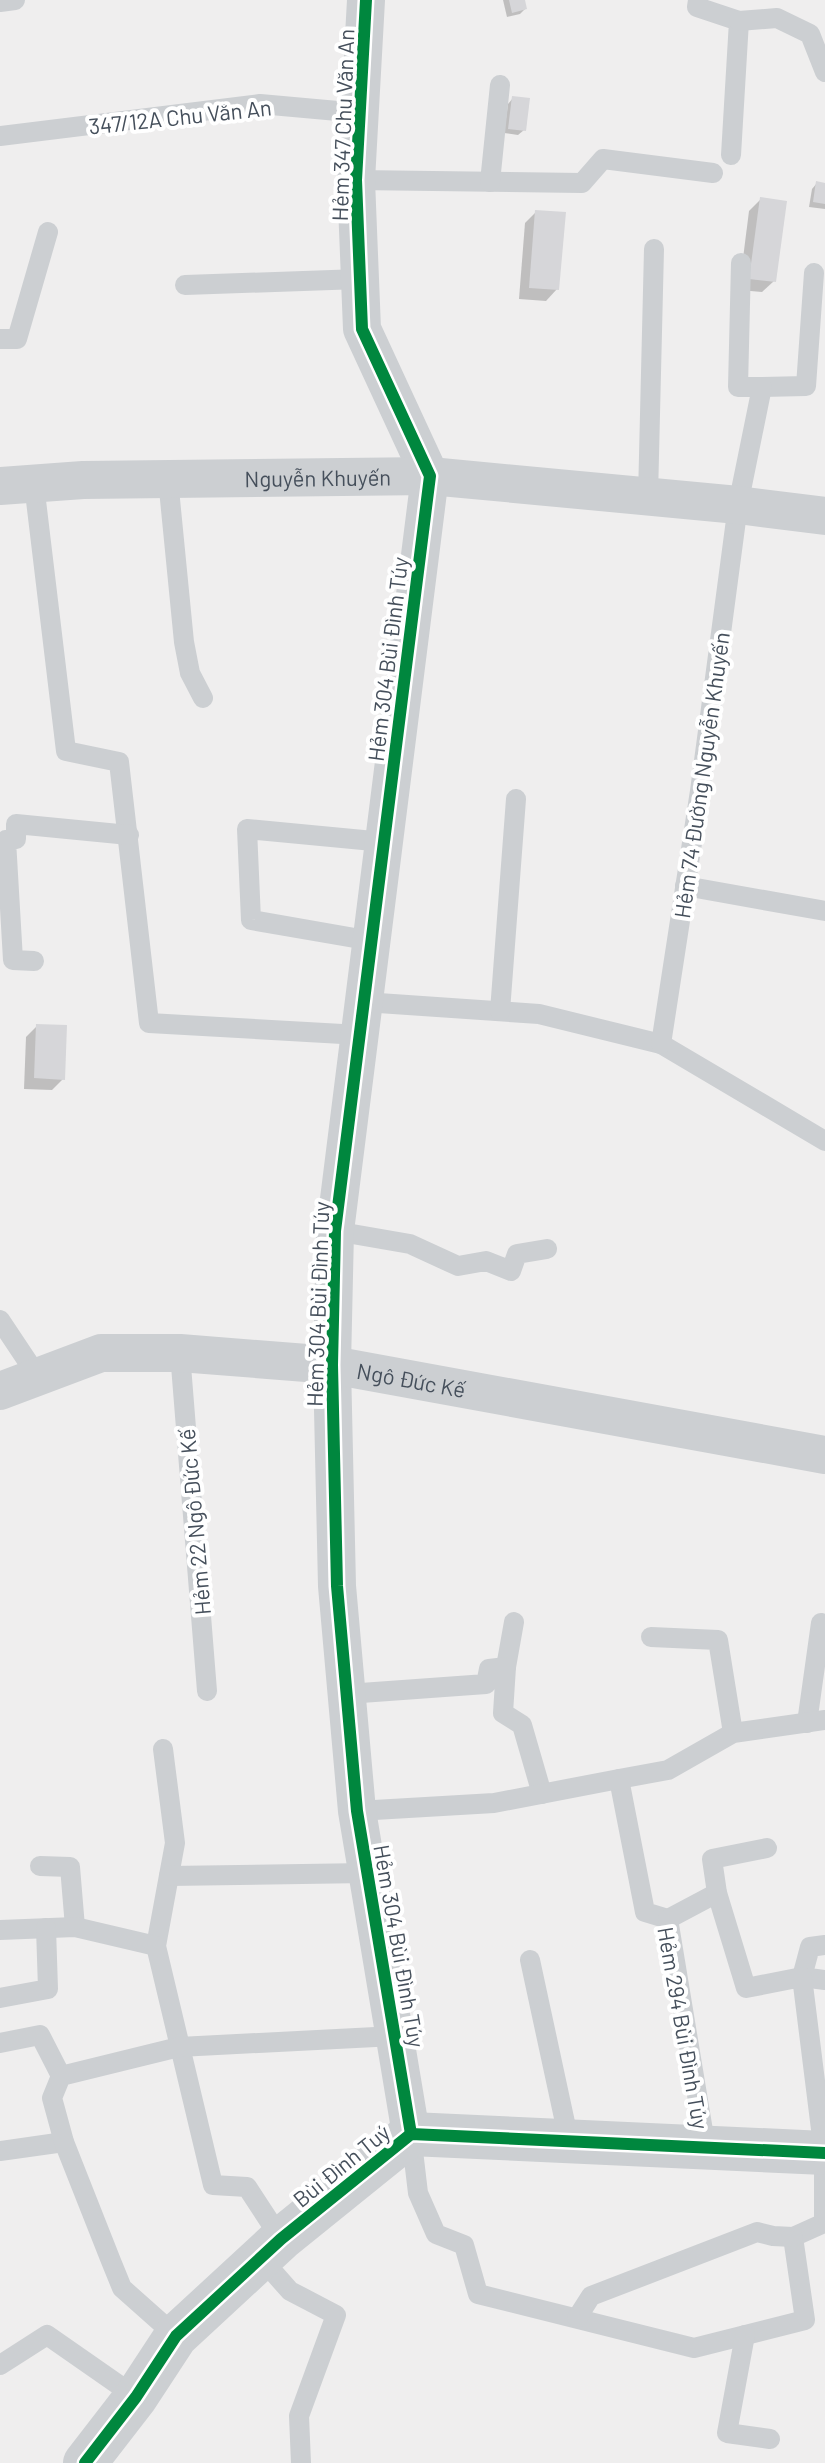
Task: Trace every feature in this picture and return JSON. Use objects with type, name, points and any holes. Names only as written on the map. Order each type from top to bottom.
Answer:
[{"type":"street","name":"Hẻm 347 Chu Văn An","points":[[362,1],[356,180],[362,329],[430,476]]},
{"type":"street","name":"Nguyễn Khuyến","points":[[17,485],[168,479],[430,476],[824,511]]},
{"type":"street","name":"Hẻm 304 Bùi Đình Túy","points":[[411,2134],[357,1811],[337,1586],[332,1365],[335,1231],[430,476]]},
{"type":"street","name":"Ngô Đức Kế","points":[[0,1391],[101,1353],[180,1353],[332,1365],[825,1455]]},
{"type":"street","name":"Bùi Đình Tuý","points":[[85,2463],[136,2397],[176,2336],[270,2248],[411,2134],[824,2153]]},
{"type":"lane","points":[[0,2],[15,0]]},
{"type":"lane","points":[[698,0],[697,7],[739,21],[777,18],[810,34],[825,72]]},
{"type":"lane","points":[[731,155],[739,21]]},
{"type":"lane","points":[[490,182],[500,85]]},
{"type":"lane","name":"347/12A Chu Văn An","points":[[0,136],[260,104],[360,113]]},
{"type":"lane","points":[[356,180],[582,183],[603,159],[713,173]]},
{"type":"lane","points":[[0,339],[17,339],[48,232]]},
{"type":"lane","points":[[648,497],[654,249]]},
{"type":"lane","points":[[741,263],[738,387],[806,386],[814,273]]},
{"type":"lane","points":[[185,285],[360,279]]},
{"type":"lane","name":"Hẻm 74 Đường Nguyễn Khuyến","points":[[661,1044],[738,505],[762,387]]},
{"type":"lane","points":[[168,479],[184,642],[190,673],[203,698]]},
{"type":"lane","points":[[17,485],[66,751],[119,762],[149,1023],[362,1019],[500,1011],[539,1014],[661,1044],[825,1141]]},
{"type":"lane","points":[[500,1011],[516,799]]},
{"type":"lane","points":[[34,961],[13,960],[6,840],[16,839],[16,824],[129,835]]},
{"type":"lane","points":[[372,941],[251,920],[247,829],[384,842]]},
{"type":"lane","points":[[685,886],[825,911]]},
{"type":"lane","points":[[335,1231],[410,1244],[458,1266],[486,1261],[511,1271],[517,1254],[547,1249]]},
{"type":"lane","points":[[0,1320],[38,1377]]},
{"type":"lane","name":"Hẻm 22 Ngô Đức Kế","points":[[180,1353],[207,1691]]},
{"type":"lane","points":[[514,1622],[506,1667],[503,1713],[522,1725],[542,1794]]},
{"type":"lane","points":[[357,1811],[494,1803],[668,1770],[733,1733],[816,1721],[821,1623],[825,1624]]},
{"type":"lane","points":[[651,1637],[718,1640],[733,1733]]},
{"type":"lane","points":[[347,1694],[486,1684],[489,1669],[506,1667]]},
{"type":"lane","points":[[163,1749],[175,1843],[156,1946],[213,2185],[247,2187],[290,2291],[336,2315],[299,2416],[301,2463]]},
{"type":"lane","name":"Hẻm 294 Bùi Đình Túy","points":[[619,1779],[645,1912],[668,1919],[706,2149]]},
{"type":"lane","points":[[767,1848],[712,1859],[717,1893],[746,1988],[802,1977],[825,1980]]},
{"type":"lane","points":[[40,1866],[70,1867],[75,1927]]},
{"type":"lane","points":[[169,1876],[367,1873]]},
{"type":"lane","points":[[668,1919],[717,1893]]},
{"type":"lane","points":[[0,1930],[75,1927],[156,1946]]},
{"type":"lane","points":[[0,1998],[48,1989],[46,1928]]},
{"type":"lane","points":[[577,2318],[591,2296],[757,2232],[793,2237],[824,2223],[824,2153],[802,1977],[810,1947],[825,1945]]},
{"type":"lane","points":[[530,1960],[569,2141]]},
{"type":"lane","points":[[0,2043],[40,2035],[61,2076],[52,2098],[64,2142],[122,2288],[176,2336]]},
{"type":"lane","points":[[61,2076],[179,2047],[395,2036]]},
{"type":"lane","points":[[411,2134],[418,2193],[436,2234],[464,2245],[478,2294],[694,2348],[805,2320],[793,2237]]},
{"type":"lane","points":[[0,2151],[64,2142]]},
{"type":"lane","points":[[0,2365],[47,2335],[136,2397]]},
{"type":"lane","points":[[745,2335],[727,2433],[770,2439]]},
{"type":"building","points":[[509,0],[525,0],[527,9],[512,13]]},
{"type":"building","points":[[512,96],[530,98],[526,131],[508,129]]},
{"type":"building","points":[[816,181],[825,183],[825,204],[813,202]]},
{"type":"building","points":[[760,197],[787,201],[776,282],[749,279]]},
{"type":"building","points":[[535,210],[566,212],[559,290],[529,288]]},
{"type":"building","points":[[36,1024],[67,1025],[65,1080],[34,1078]]},
{"type":"cycle path","points":[[366,0],[356,180],[362,329],[430,476],[335,1231],[332,1365],[337,1586],[357,1811],[411,2134]]},
{"type":"cycle path","points":[[85,2463],[136,2397],[176,2336],[281,2239],[411,2134],[825,2153]]}]
